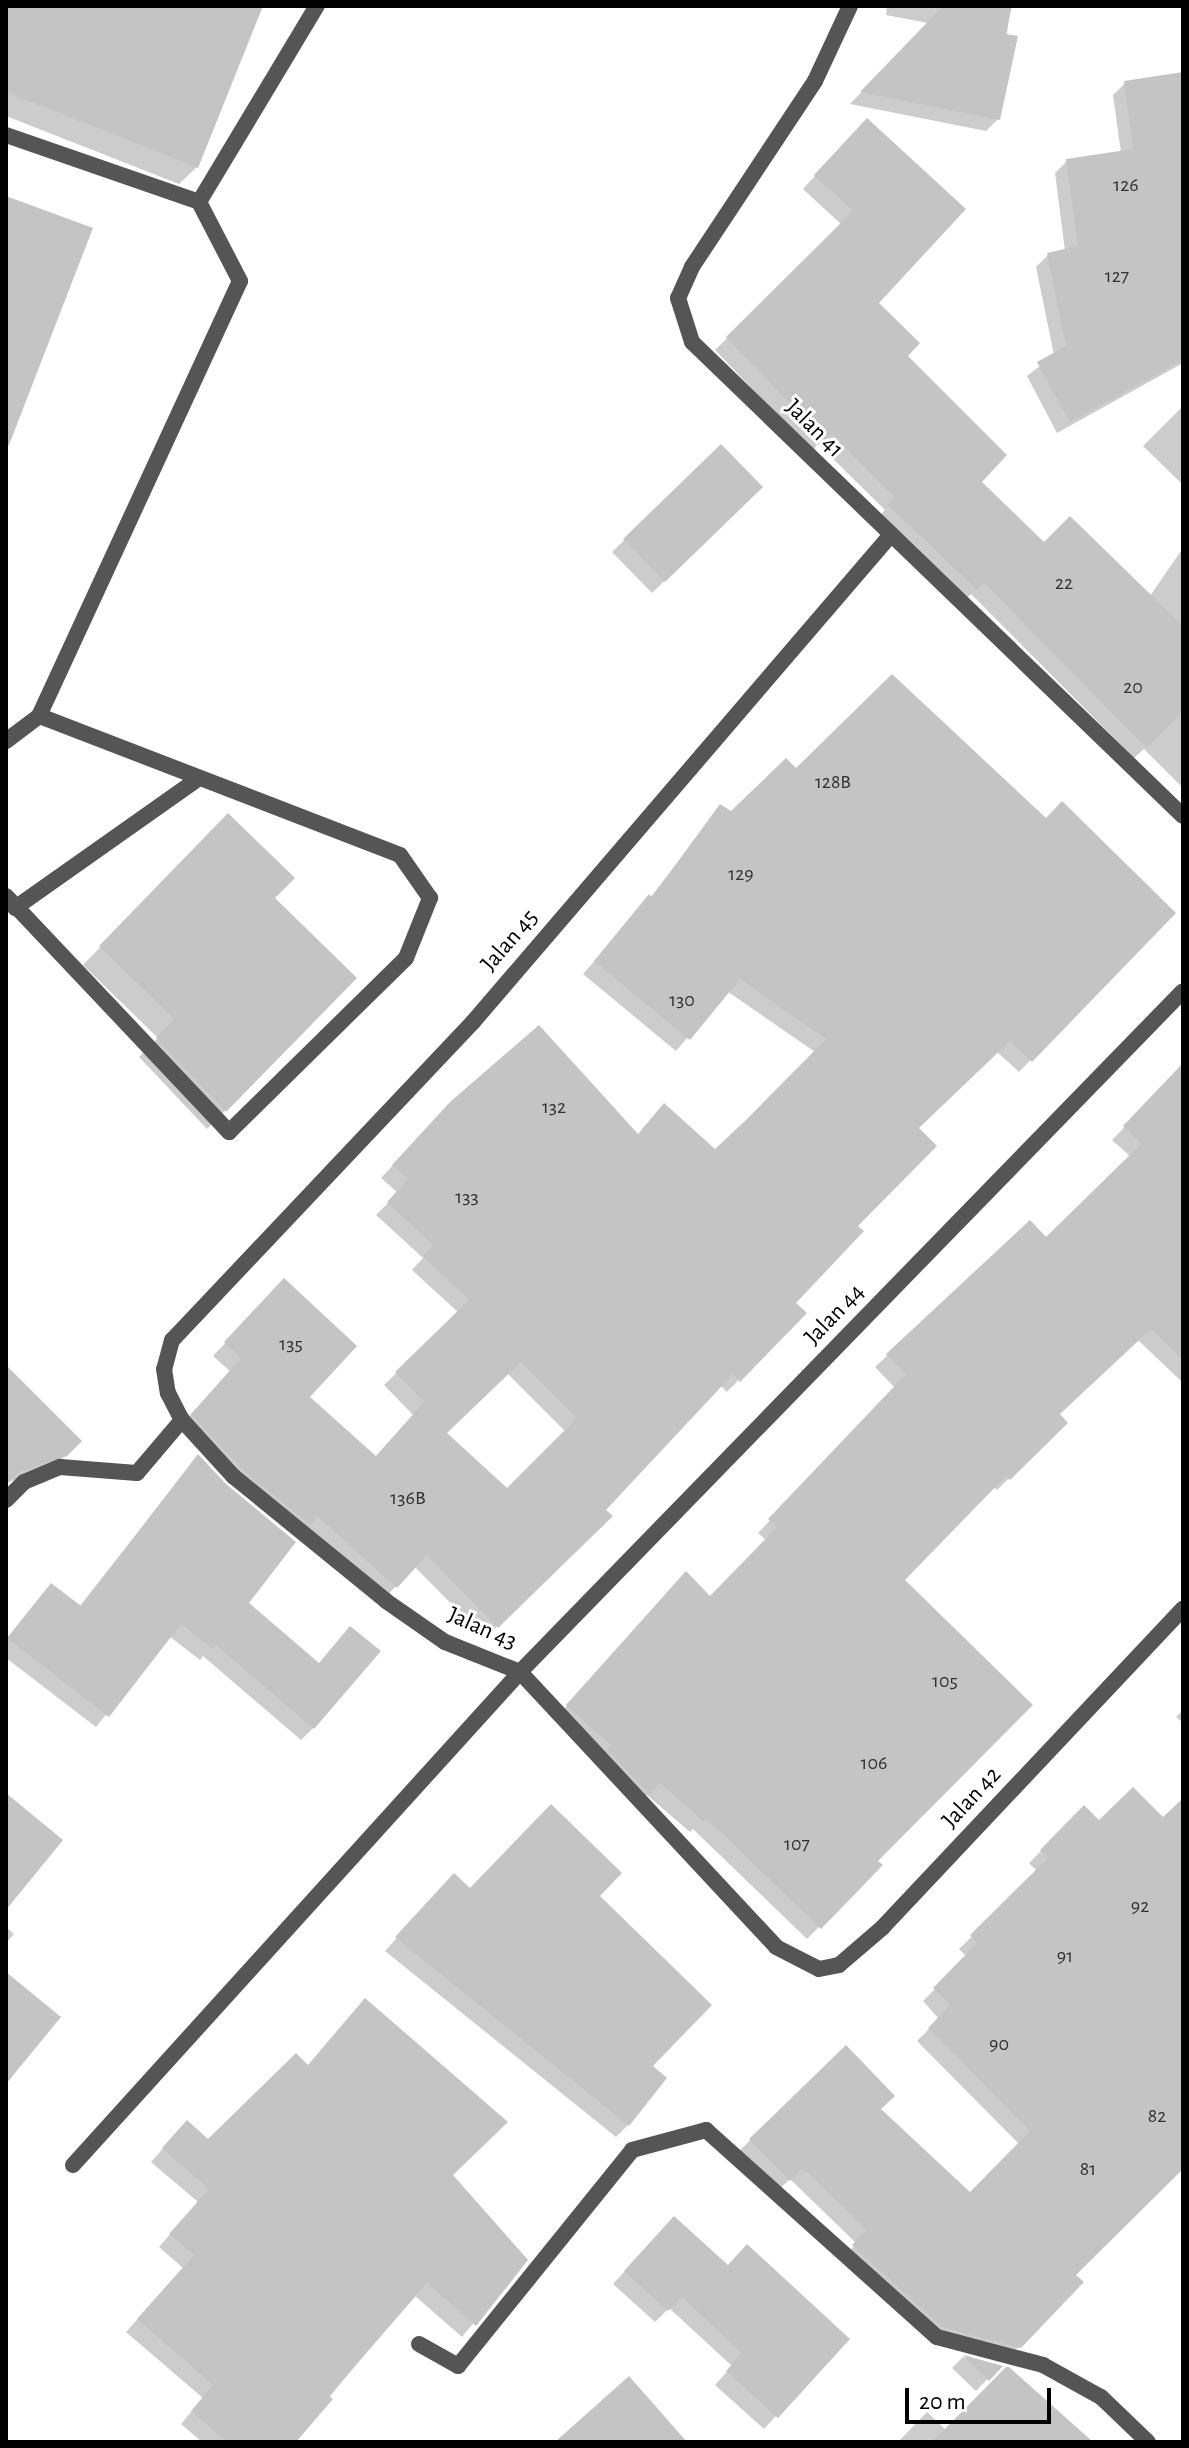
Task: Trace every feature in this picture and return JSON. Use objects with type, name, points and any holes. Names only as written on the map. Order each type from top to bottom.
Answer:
[{"type":"street","points":[[199,202],[317,6]]},
{"type":"street","name":"Jalan 41","points":[[850,6],[815,81],[692,267],[678,298],[692,342],[889,537],[1183,816]]},
{"type":"street","points":[[6,135],[199,202],[240,281],[39,716],[6,741]]},
{"type":"street","name":"Jalan 45","points":[[164,1369],[172,1340],[473,1022],[889,537]]},
{"type":"street","points":[[39,716],[400,855],[430,898],[406,958],[229,1132],[10,902],[199,778]]},
{"type":"street","name":"Jalan 44","points":[[73,2165],[520,1672],[1183,991]]},
{"type":"street","name":"Jalan 43","points":[[164,1369],[182,1420],[233,1476],[386,1601],[445,1642],[520,1672],[776,1947]]},
{"type":"street","points":[[6,1500],[24,1482],[60,1467],[137,1473],[182,1420]]},
{"type":"street","name":"Jalan 42","points":[[776,1947],[819,1969],[839,1965],[882,1928],[1183,1609]]},
{"type":"street","points":[[419,2344],[458,2366],[632,2150],[706,2130],[937,2337],[1043,2365],[1101,2397],[1148,2442]]},
{"type":"building","points":[[6,6],[263,6],[198,168],[6,92]]},
{"type":"building","points":[[943,6],[1012,6],[1006,34],[1018,36],[1000,120],[860,92]]},
{"type":"building","points":[[1183,72],[1183,360],[1070,422],[1037,362],[1066,346],[1047,253],[1078,246],[1066,159],[1133,149],[1124,81]]},
{"type":"building","points":[[867,118],[966,209],[879,303],[920,343],[908,356],[1007,455],[982,482],[1044,542],[1070,516],[1183,626],[1183,711],[1147,748],[984,583],[977,590],[888,505],[895,497],[831,434],[825,440],[726,337],[853,211],[814,175]]},
{"type":"building","points":[[6,196],[93,228],[9,445],[6,444]]},
{"type":"building","points":[[721,444],[763,487],[665,582],[623,539]]},
{"type":"building","points":[[892,674],[1046,818],[1062,801],[1176,913],[1032,1062],[1010,1041],[919,1128],[937,1146],[858,1226],[864,1231],[796,1303],[807,1313],[740,1382],[733,1374],[606,1510],[613,1516],[498,1628],[427,1555],[397,1588],[317,1516],[310,1525],[241,1468],[191,1414],[241,1358],[224,1342],[284,1278],[357,1346],[310,1397],[376,1456],[424,1402],[395,1372],[469,1300],[423,1256],[433,1245],[387,1202],[408,1179],[392,1165],[450,1102],[539,1025],[638,1134],[664,1103],[715,1149],[747,1119],[826,1039],[740,979],[690,1040],[594,961],[649,894],[652,897],[720,804],[731,811],[786,758],[796,768]],"holes":[[[521,1362],[577,1418],[507,1488],[447,1433]]]},
{"type":"building","points":[[228,813],[295,878],[275,898],[357,978],[226,1112],[156,1038],[174,1019],[99,946]]},
{"type":"building","points":[[1183,1063],[1183,1360],[1151,1329],[1060,1414],[1068,1423],[1010,1480],[1006,1476],[905,1580],[1033,1705],[878,1861],[883,1865],[821,1929],[706,1818],[703,1821],[660,1783],[650,1795],[607,1749],[611,1745],[566,1705],[686,1571],[710,1596],[777,1527],[768,1519],[906,1374],[886,1354],[1030,1220],[1046,1237],[1141,1144],[1123,1126]]},
{"type":"building","points":[[6,1365],[82,1441],[67,1456],[20,1472],[6,1484]]},
{"type":"building","points":[[198,1454],[226,1484],[296,1542],[249,1603],[319,1663],[350,1626],[381,1651],[314,1729],[216,1645],[213,1649],[181,1624],[109,1717],[7,1638],[51,1583],[81,1606]]},
{"type":"building","points":[[1133,1787],[1163,1817],[1183,1798],[1183,2169],[1076,2275],[1084,2282],[1021,2348],[942,2327],[852,2245],[866,2230],[803,2168],[790,2181],[749,2139],[846,2045],[895,2096],[881,2109],[970,2192],[1030,2131],[928,2028],[950,2005],[933,1988],[977,1943],[970,1935],[1048,1858],[1040,1850],[1084,1805],[1099,1820]]},
{"type":"building","points":[[6,1793],[63,1840],[6,1910]]},
{"type":"building","points":[[551,1804],[622,1873],[600,1896],[712,2005],[653,2066],[667,2078],[629,2126],[395,1937],[454,1873],[470,1888]]},
{"type":"building","points":[[6,1972],[61,2017],[6,2084]]},
{"type":"building","points":[[365,1998],[508,2122],[453,2175],[528,2260],[476,2326],[427,2283],[329,2396],[333,2399],[296,2442],[227,2442],[191,2411],[213,2385],[137,2319],[194,2255],[169,2234],[209,2189],[162,2148],[187,2120],[208,2139],[296,2053],[308,2065]]},
{"type":"building","points":[[674,2216],[728,2265],[747,2244],[850,2339],[778,2418],[726,2371],[742,2353],[682,2297],[668,2311],[624,2271]]},
{"type":"building","points":[[963,2355],[1003,2366],[989,2381]]},
{"type":"building","points":[[1009,2367],[1093,2442],[932,2442]]},
{"type":"building","points":[[629,2376],[687,2442],[555,2442]]}]
